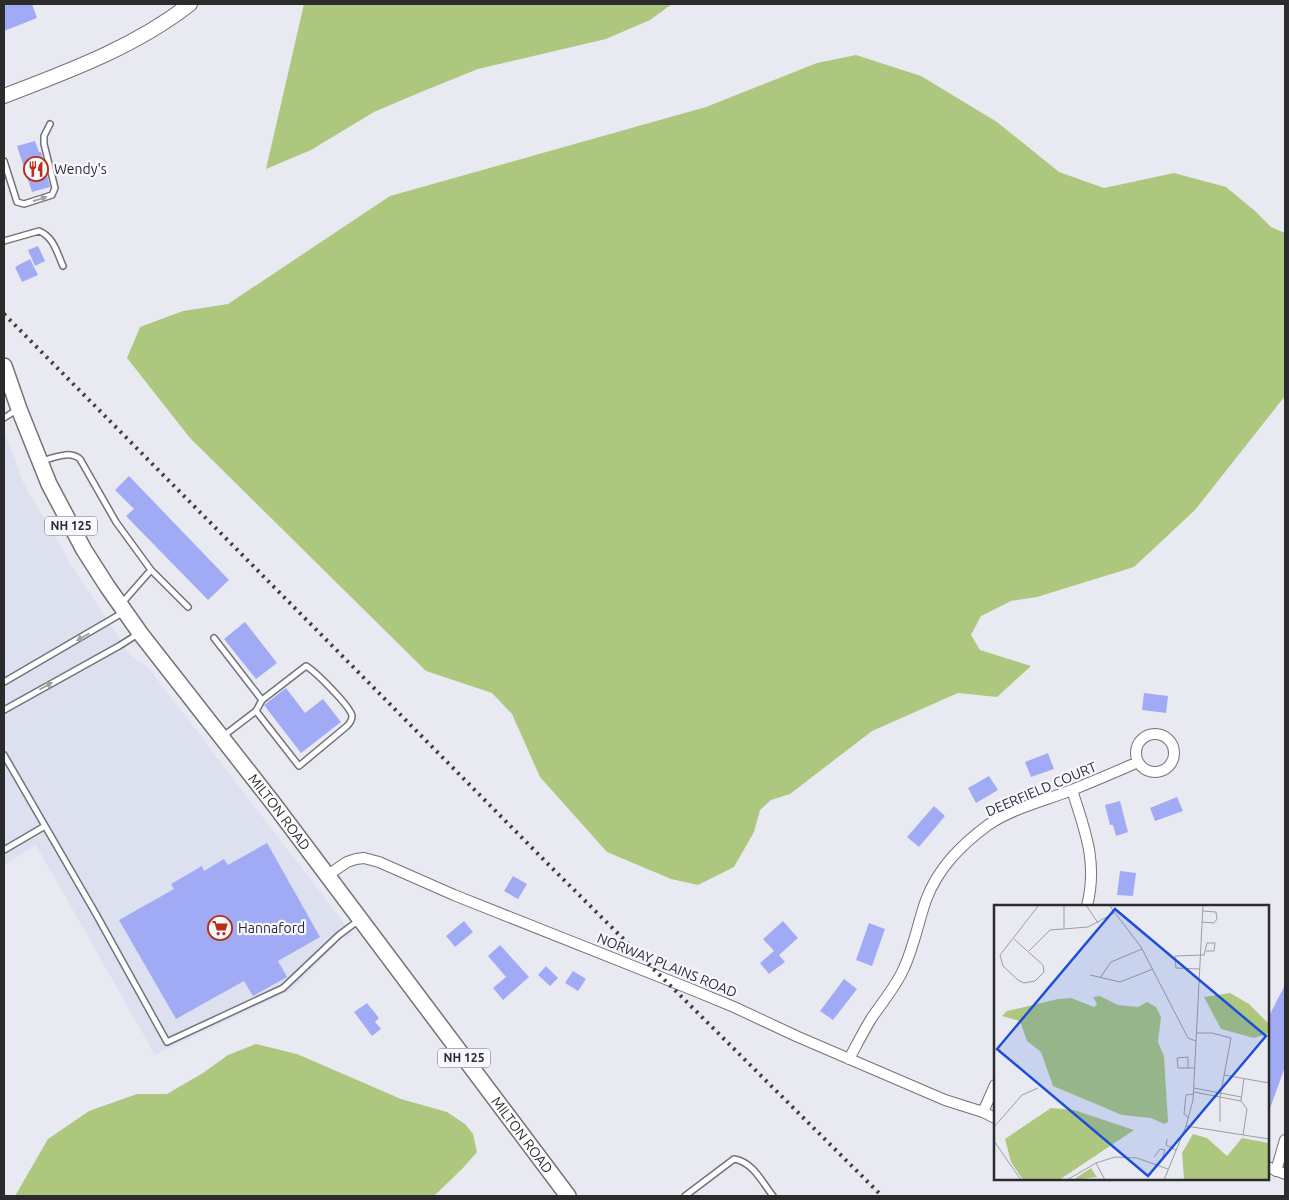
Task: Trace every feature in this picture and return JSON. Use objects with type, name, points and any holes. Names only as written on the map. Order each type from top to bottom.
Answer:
[{"type":"main road","name":"NH 125","points":[[4,366],[19,409]]},
{"type":"main road","name":"MILTON ROAD","points":[[19,409],[58,501],[84,550],[122,608],[328,875],[359,919],[568,1196]]},
{"type":"street","points":[[4,96],[75,68],[130,42],[154,29],[190,4]]},
{"type":"street","name":"DEERFIELD COURT","points":[[849,1059],[871,1019],[889,996],[904,970],[927,899],[948,860],[989,824],[1002,817],[1138,762]]},
{"type":"street","points":[[1072,790],[1084,826],[1091,858],[1087,905]]},
{"type":"street","name":"NORWAY PLAINS ROAD","points":[[328,875],[347,862],[356,859],[364,858],[379,862],[454,895],[711,997],[945,1100],[994,1118]]},
{"type":"street","points":[[983,1112],[994,1087]]},
{"type":"street","points":[[1276,1171],[1285,1140]]},
{"type":"lane","points":[[4,162],[17,202],[24,204],[52,195],[56,188],[44,144],[44,136],[50,124]]},
{"type":"lane","points":[[4,241],[39,231],[44,233],[50,237],[62,266]]},
{"type":"lane","points":[[4,418],[19,409]]},
{"type":"lane","points":[[40,462],[67,454],[80,459],[116,522],[151,570],[188,607]]},
{"type":"lane","points":[[4,682],[122,608],[151,570]]},
{"type":"lane","points":[[4,710],[140,633]]},
{"type":"lane","points":[[214,638],[262,700]]},
{"type":"lane","points":[[222,737],[256,711],[262,700],[306,666],[317,674],[345,704],[352,716],[351,722],[347,726],[299,766],[256,711]]},
{"type":"lane","points":[[4,755],[167,1042],[283,988],[359,919]]},
{"type":"lane","points":[[4,850],[45,826]]},
{"type":"lane","points":[[685,1196],[734,1159],[742,1160],[752,1168],[773,1196]]},
{"type":"shaded area","points":[[4,432],[24,484],[70,563],[130,655],[147,666],[353,935],[342,938],[292,990],[155,1055],[36,845],[4,865]]},
{"type":"green space","points":[[304,4],[672,4],[650,20],[606,39],[478,69],[421,92],[374,112],[311,150],[266,169]]},
{"type":"green space","points":[[856,55],[921,76],[997,122],[1059,172],[1104,188],[1174,173],[1226,187],[1271,227],[1285,233],[1285,396],[1195,510],[1134,567],[1037,597],[1011,601],[981,616],[971,635],[980,650],[1031,666],[997,697],[958,693],[872,731],[790,794],[771,800],[760,810],[754,832],[734,867],[698,885],[671,879],[607,852],[540,777],[512,714],[492,693],[426,671],[190,438],[127,358],[140,327],[183,311],[228,304],[390,196],[706,107],[817,63]]},
{"type":"green space","points":[[256,1044],[297,1054],[401,1099],[447,1112],[465,1124],[473,1134],[477,1152],[434,1196],[15,1196],[48,1139],[89,1111],[137,1094],[167,1094],[203,1073],[228,1055]]},
{"type":"building","points":[[4,4],[32,4],[37,18],[4,31]]},
{"type":"building","name":"Wendy's","points":[[35,141],[39,152],[41,152],[50,187],[32,192],[17,146]]},
{"type":"building","points":[[38,246],[45,261],[35,266],[28,250]]},
{"type":"building","points":[[30,259],[38,275],[22,282],[15,267]]},
{"type":"building","points":[[129,476],[229,580],[208,600],[126,516],[134,509],[115,490]]},
{"type":"building","points":[[245,622],[277,663],[256,679],[224,639]]},
{"type":"building","points":[[286,688],[305,713],[323,699],[341,722],[301,753],[264,705]]},
{"type":"building","points":[[1144,693],[1168,696],[1166,713],[1142,710]]},
{"type":"building","points":[[1048,753],[1054,769],[1031,777],[1025,762]]},
{"type":"building","points":[[989,776],[998,790],[976,803],[968,788]]},
{"type":"building","points":[[1177,797],[1183,811],[1155,821],[1150,808]]},
{"type":"building","points":[[1120,801],[1128,832],[1116,836],[1113,825],[1110,825],[1105,805]]},
{"type":"building","points":[[934,806],[945,816],[919,847],[907,837]]},
{"type":"building","name":"Hannaford","points":[[267,843],[320,937],[278,961],[287,977],[253,996],[244,981],[176,1019],[119,920],[174,889],[171,884],[202,866],[204,871],[224,859],[228,865]]},
{"type":"building","points":[[1120,871],[1136,873],[1133,896],[1117,895]]},
{"type":"building","points":[[513,876],[527,884],[518,899],[504,891]]},
{"type":"building","points":[[464,921],[473,932],[455,947],[446,936]]},
{"type":"building","points":[[783,921],[798,938],[779,955],[785,962],[769,974],[760,963],[774,951],[763,939]]},
{"type":"building","points":[[869,923],[885,929],[872,966],[856,960]]},
{"type":"building","points":[[500,945],[529,977],[503,1000],[493,988],[506,977],[488,956]]},
{"type":"building","points":[[546,966],[558,978],[550,986],[538,975]]},
{"type":"building","points":[[573,971],[586,979],[578,991],[565,983]]},
{"type":"building","points":[[844,979],[857,989],[833,1020],[820,1011]]},
{"type":"building","points":[[1285,985],[1285,1067],[1269,1111],[1269,1016]]},
{"type":"building","points":[[367,1003],[379,1018],[375,1022],[381,1029],[372,1036],[354,1012]]},
{"type":"railway","points":[[4,314],[548,864],[882,1196]]},
{"type":"place","name":"Wendy's","points":[[36,169]]},
{"type":"place","name":"Hannaford","points":[[220,928]]}]
